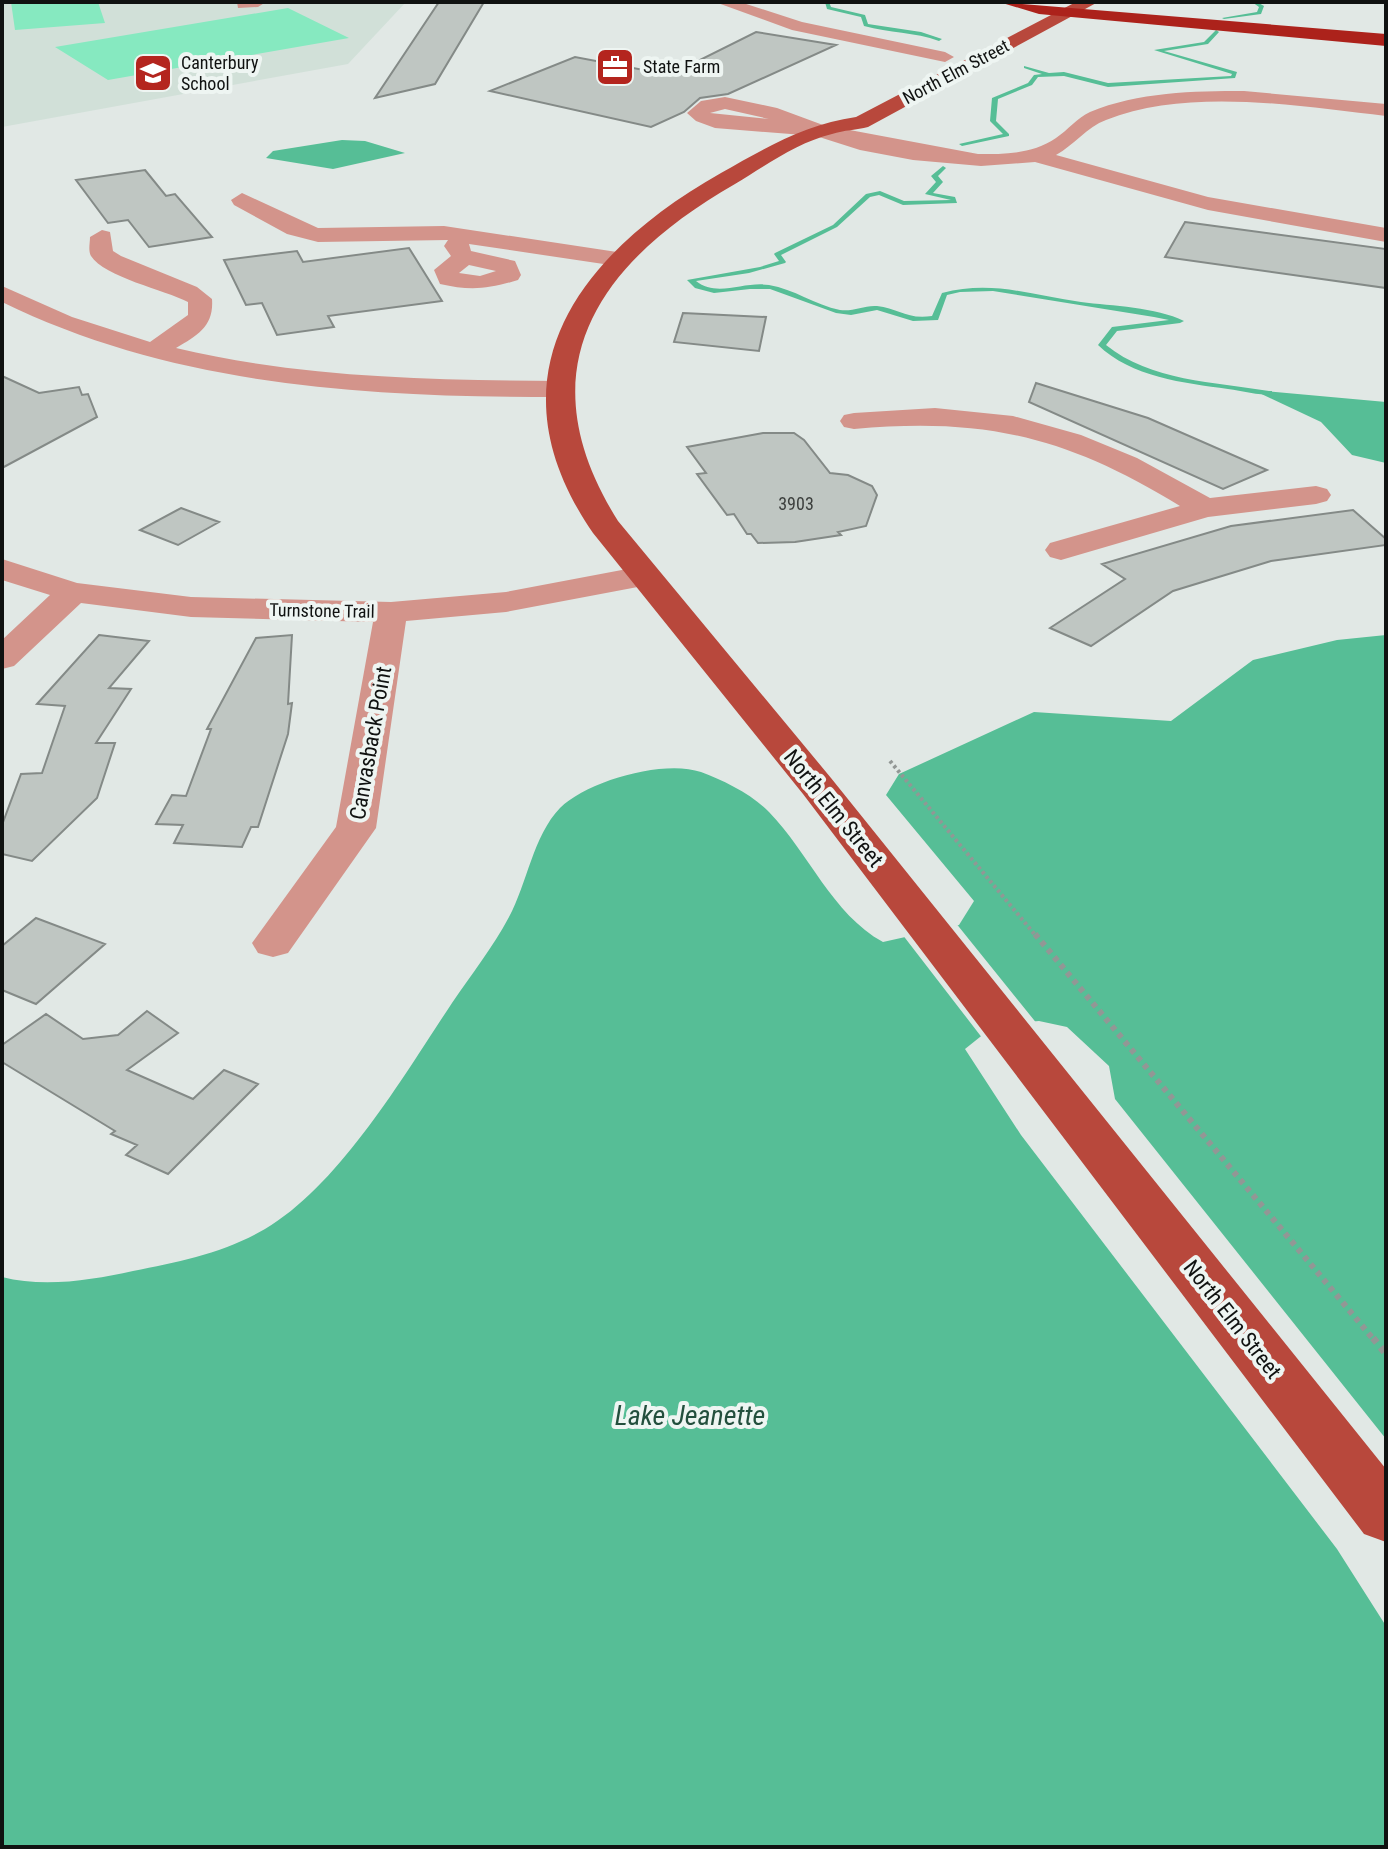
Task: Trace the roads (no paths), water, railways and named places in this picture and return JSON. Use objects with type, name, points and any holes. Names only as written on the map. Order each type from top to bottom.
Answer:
[{"type":"highway","points":[[988,2],[1002,11],[1008,25]]},
{"type":"highway","points":[[1008,2],[1386,40]]},
{"type":"main road","name":"North Elm Street","points":[[819,131],[830,117],[1008,25],[1050,6],[1089,2]]},
{"type":"main road","name":"North Elm Street","points":[[1050,6],[861,123],[819,131],[697,195],[648,229],[617,259],[592,292],[570,336],[559,389],[567,451],[581,486],[605,526],[643,576],[817,786],[1386,1515]]},
{"type":"street","points":[[723,2],[808,29],[945,57]]},
{"type":"street","points":[[971,158],[900,141],[819,131],[715,121],[697,113],[711,105],[742,104],[819,131],[895,150],[971,158],[1034,155],[1060,145],[1080,124],[1102,114],[1158,103],[1257,96],[1386,110]]},
{"type":"street","points":[[861,123],[900,141]]},
{"type":"street","points":[[1034,155],[1108,179],[1226,209],[1386,235]]},
{"type":"street","points":[[242,200],[295,229],[318,235],[617,259]]},
{"type":"street","points":[[102,237],[101,253],[118,267],[178,286],[200,299],[201,316],[190,329],[155,350]]},
{"type":"street","points":[[2,293],[73,325],[155,350],[235,366],[366,384],[559,389]]},
{"type":"street","points":[[854,421],[914,415],[984,419],[1047,432],[1170,486],[1205,508]]},
{"type":"street","points":[[1061,550],[1205,508],[1316,495]]},
{"type":"street","name":"Turnstone Trail","points":[[2,569],[73,592],[191,607],[391,612],[506,602],[643,576]]},
{"type":"street","points":[[2,659],[73,592]]},
{"type":"street","name":"Canvasback Point","points":[[273,943],[356,828],[379,702],[391,612]]},
{"type":"water","points":[[342,140],[365,141],[405,153],[333,169],[266,158],[273,151]]},
{"type":"water","points":[[1253,390],[1386,402],[1386,463],[1352,455],[1321,422]]},
{"type":"water","name":"Lake Jeanette","points":[[1386,635],[1386,1439],[1115,1099],[1109,1066],[1067,1027],[1039,1021],[995,1025],[965,1049],[1021,1135],[1337,1549],[1386,1626],[1386,1847],[2,1847],[2,1277],[34,1282],[68,1282],[167,1264],[234,1244],[265,1229],[293,1210],[344,1157],[392,1095],[503,928],[551,819],[572,798],[588,789],[627,775],[667,768],[701,772],[728,784],[769,812],[849,916],[883,942],[959,925],[974,901],[886,795],[899,774],[1034,712],[1171,721],[1253,660],[1337,640]]},
{"type":"waterway","points":[[827,2],[829,8],[863,16],[866,25],[921,33],[939,39]]},
{"type":"waterway","points":[[1224,18],[1259,13],[1262,7],[1254,2]]},
{"type":"waterway","points":[[962,144],[1007,135],[993,121],[995,98],[1030,84],[1036,76],[1064,74],[1108,85],[1233,77],[1235,73],[1157,50],[1206,43],[1216,32]]},
{"type":"waterway","points":[[1026,67],[1047,74]]},
{"type":"waterway","points":[[943,168],[934,176],[940,182],[928,194],[953,198],[955,202],[903,203],[880,193],[868,195],[835,226],[777,254],[783,262],[690,280],[705,290],[770,287],[836,311],[851,313],[877,308],[919,320],[935,318],[944,294],[976,289],[1010,291],[1154,315],[1180,321],[1115,329],[1102,345],[1135,366],[1156,373],[1269,393]]},
{"type":"place","name":"State Farm","points":[[615,67]]},
{"type":"place","name":"Canterbury School","points":[[153,73]]}]
